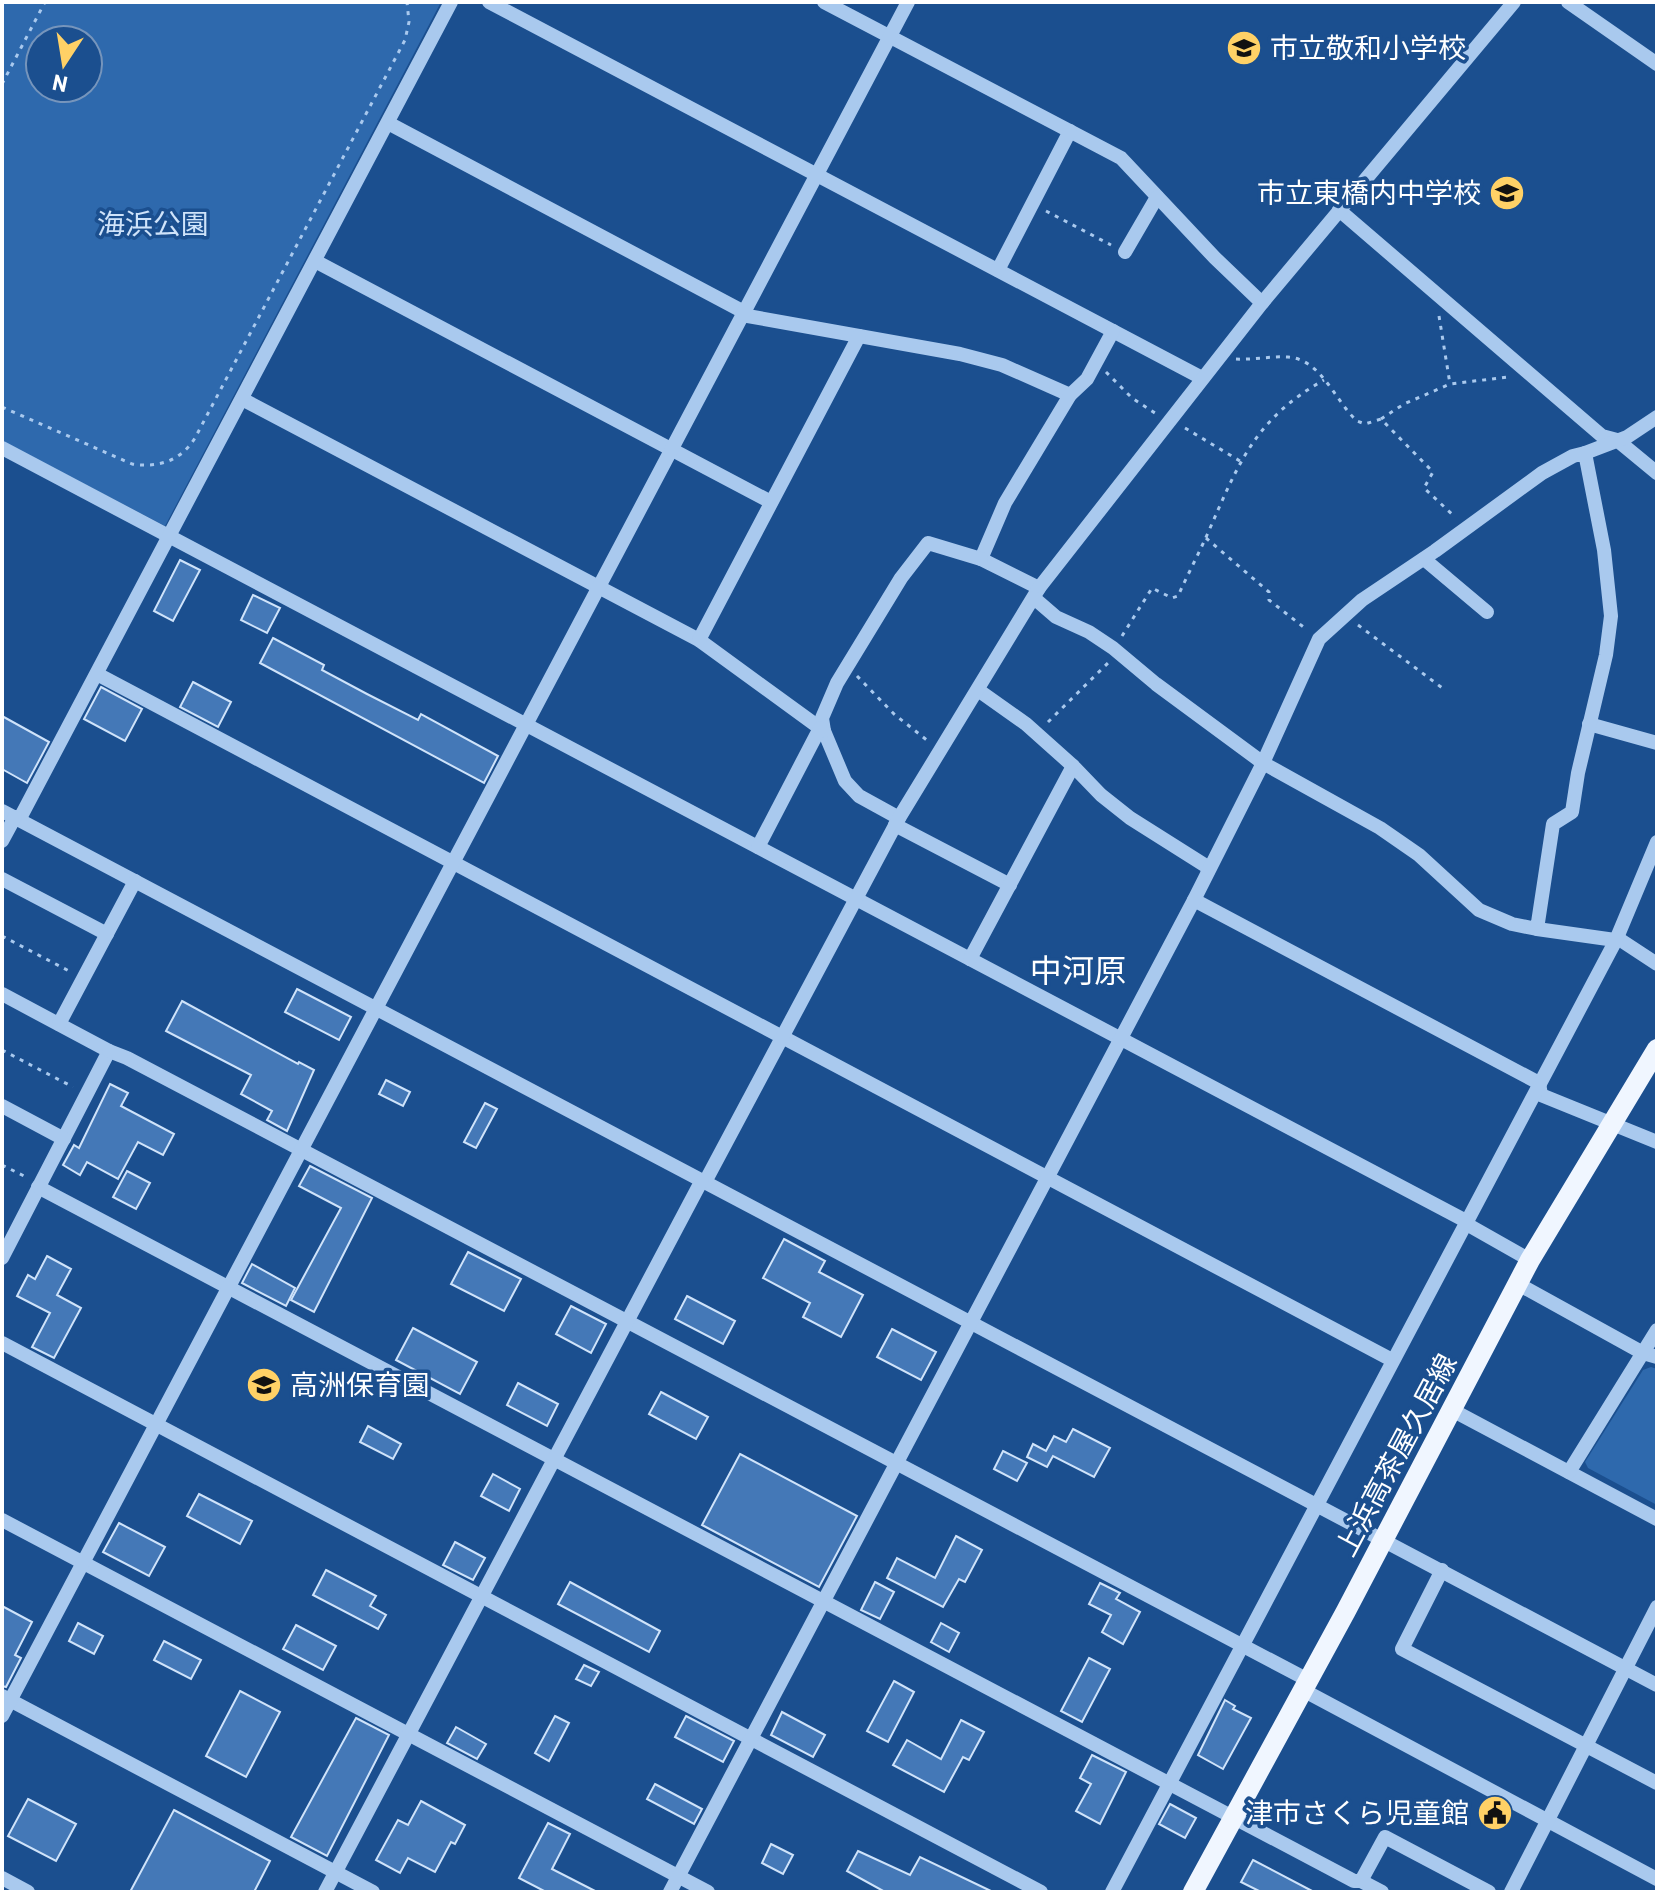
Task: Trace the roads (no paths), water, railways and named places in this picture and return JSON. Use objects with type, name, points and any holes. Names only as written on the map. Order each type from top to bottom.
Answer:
[{"type":"main road","name":"上浜高茶屋久居線","points":[[1193,1892],[1530,1260],[1657,1049]]},
{"type":"street","points":[[2,841],[12,816],[97,674],[451,2]]},
{"type":"street","points":[[489,2],[1202,378]]},
{"type":"street","points":[[824,2],[1121,158],[1262,303]]},
{"type":"street","points":[[2,1716],[6,1698],[156,1425],[908,2]]},
{"type":"street","points":[[325,1892],[897,821],[1037,593],[1262,303],[1514,2]]},
{"type":"street","points":[[1568,2],[1657,64]]},
{"type":"street","points":[[388,123],[743,314],[960,354],[1002,365],[1070,395]]},
{"type":"street","points":[[998,270],[1070,131]]},
{"type":"street","points":[[1125,252],[1157,197]]},
{"type":"street","points":[[1339,210],[1602,436],[1617,440],[1657,473]]},
{"type":"street","points":[[315,261],[771,502]]},
{"type":"street","points":[[981,559],[1005,503],[1070,395],[1087,379],[1113,331]]},
{"type":"street","points":[[699,640],[859,336]]},
{"type":"street","points":[[242,399],[699,640],[822,730]]},
{"type":"street","points":[[670,1892],[1194,900],[1263,763],[1319,639],[1344,615],[1542,473],[1573,456],[1627,437],[1657,417]]},
{"type":"street","points":[[2,448],[1466,1221],[1530,1260]]},
{"type":"street","points":[[1537,929],[1553,824],[1572,812],[1606,655],[1611,616],[1604,550],[1585,453]]},
{"type":"street","points":[[1010,885],[859,796],[845,781],[822,730],[822,718],[847,667],[901,578],[928,543],[981,559],[1037,593],[1056,617],[1089,632],[1117,651],[1156,684],[1263,763],[1380,828],[1419,855],[1479,910],[1512,924],[1616,940],[1657,964]]},
{"type":"street","points":[[1424,559],[1487,612]]},
{"type":"street","points":[[97,674],[1392,1360]]},
{"type":"street","points":[[978,690],[1038,734],[1101,795],[1152,834],[1206,866],[1208,871]]},
{"type":"street","points":[[1589,724],[1657,743]]},
{"type":"street","points":[[758,847],[822,730]]},
{"type":"street","points":[[970,959],[1073,766]]},
{"type":"street","points":[[12,816],[1657,1685]]},
{"type":"street","points":[[1112,1892],[1616,940],[1657,842]]},
{"type":"street","points":[[2,879],[107,934]]},
{"type":"street","points":[[59,1024],[135,881]]},
{"type":"street","points":[[1194,900],[1539,1083]]},
{"type":"street","points":[[2,994],[1243,1646],[1304,1685],[1657,1879]]},
{"type":"street","points":[[2,1258],[109,1051]]},
{"type":"street","points":[[1539,1083],[1541,1095],[1657,1142]]},
{"type":"street","points":[[2,1106],[64,1139]]},
{"type":"street","points":[[39,1186],[1354,1881],[1361,1881],[1382,1892]]},
{"type":"street","points":[[2,1223],[16,1231]]},
{"type":"street","points":[[1518,1284],[1650,1355]]},
{"type":"street","points":[[1569,1472],[1650,1355],[1657,1330]]},
{"type":"street","points":[[2,1343],[1041,1892]]},
{"type":"street","points":[[1452,1410],[1657,1519]]},
{"type":"street","points":[[2,1520],[708,1892]]},
{"type":"street","points":[[1442,1570],[1402,1649],[1657,1783]]},
{"type":"street","points":[[1511,1892],[1657,1607]]},
{"type":"street","points":[[6,1698],[373,1892]]},
{"type":"street","points":[[1361,1881],[1385,1837],[1489,1892]]},
{"type":"street","points":[[2,1878],[28,1892]]},
{"type":"place","name":"市立敬和小学校","points":[[1244,48]]},
{"type":"place","name":"市立東橋内中学校","points":[[1507,193]]},
{"type":"place","name":"高洲保育園","points":[[264,1385]]},
{"type":"place","name":"津市さくら児童館","points":[[1495,1813]]},
{"type":"district","name":"中河原","points":[[1078,971]]},
{"type":"park label","name":"海浜公園","points":[[153,224]]}]
